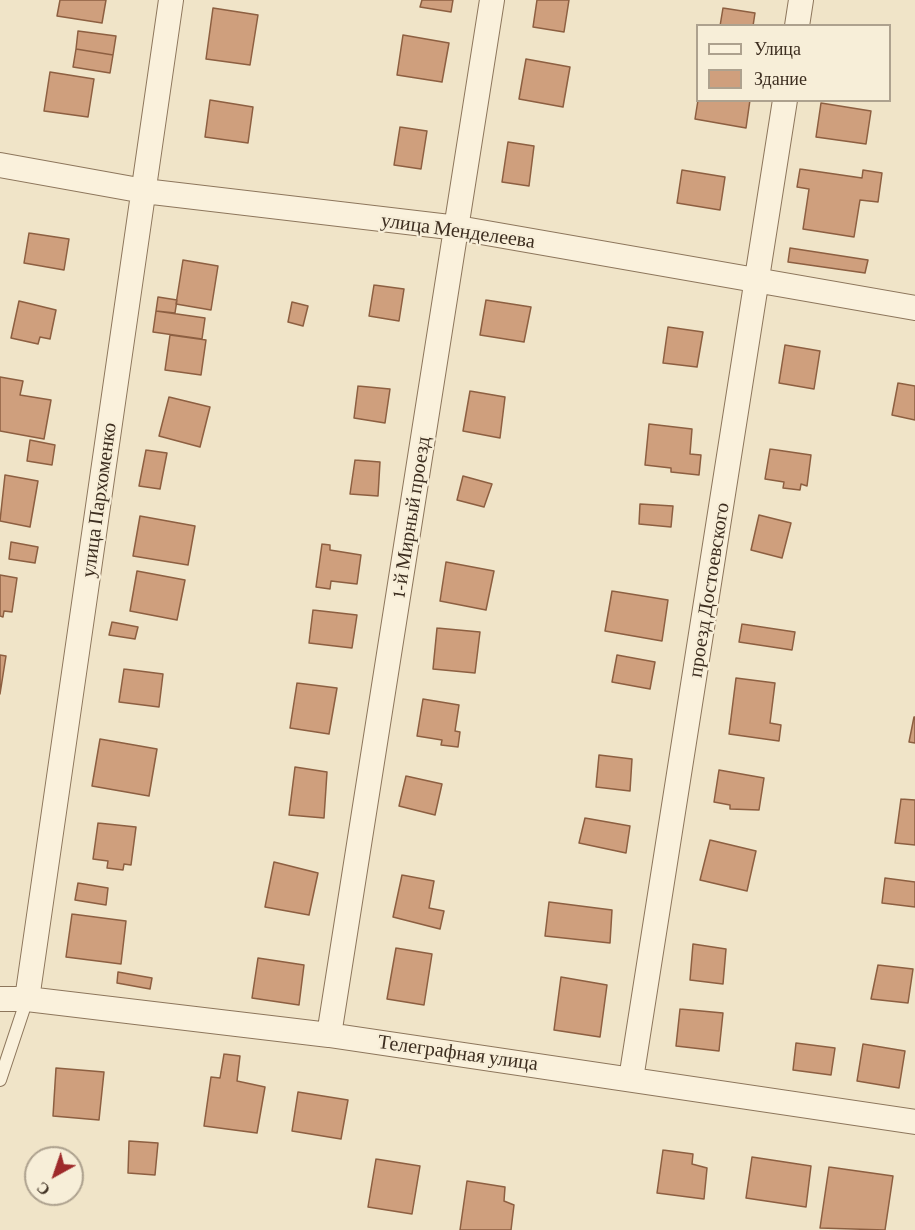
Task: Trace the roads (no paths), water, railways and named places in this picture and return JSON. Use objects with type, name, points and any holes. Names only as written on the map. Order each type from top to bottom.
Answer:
[{"type":"street","name":"улица Пархоменко","points":[[27,999],[171,0]]},
{"type":"street","name":"1-й Мирный проезд","points":[[329,1035],[458,228],[492,0]]},
{"type":"street","points":[[797,24],[801,0]]},
{"type":"street","name":"проезд Достоевского","points":[[631,1079],[785,102]]},
{"type":"street","name":"улица Менделеева","points":[[0,165],[144,191],[458,228],[915,308]]},
{"type":"street","name":"Телеграфная улица","points":[[0,999],[27,999],[329,1035],[915,1122]]},
{"type":"lane","points":[[0,1080],[27,999]]}]
